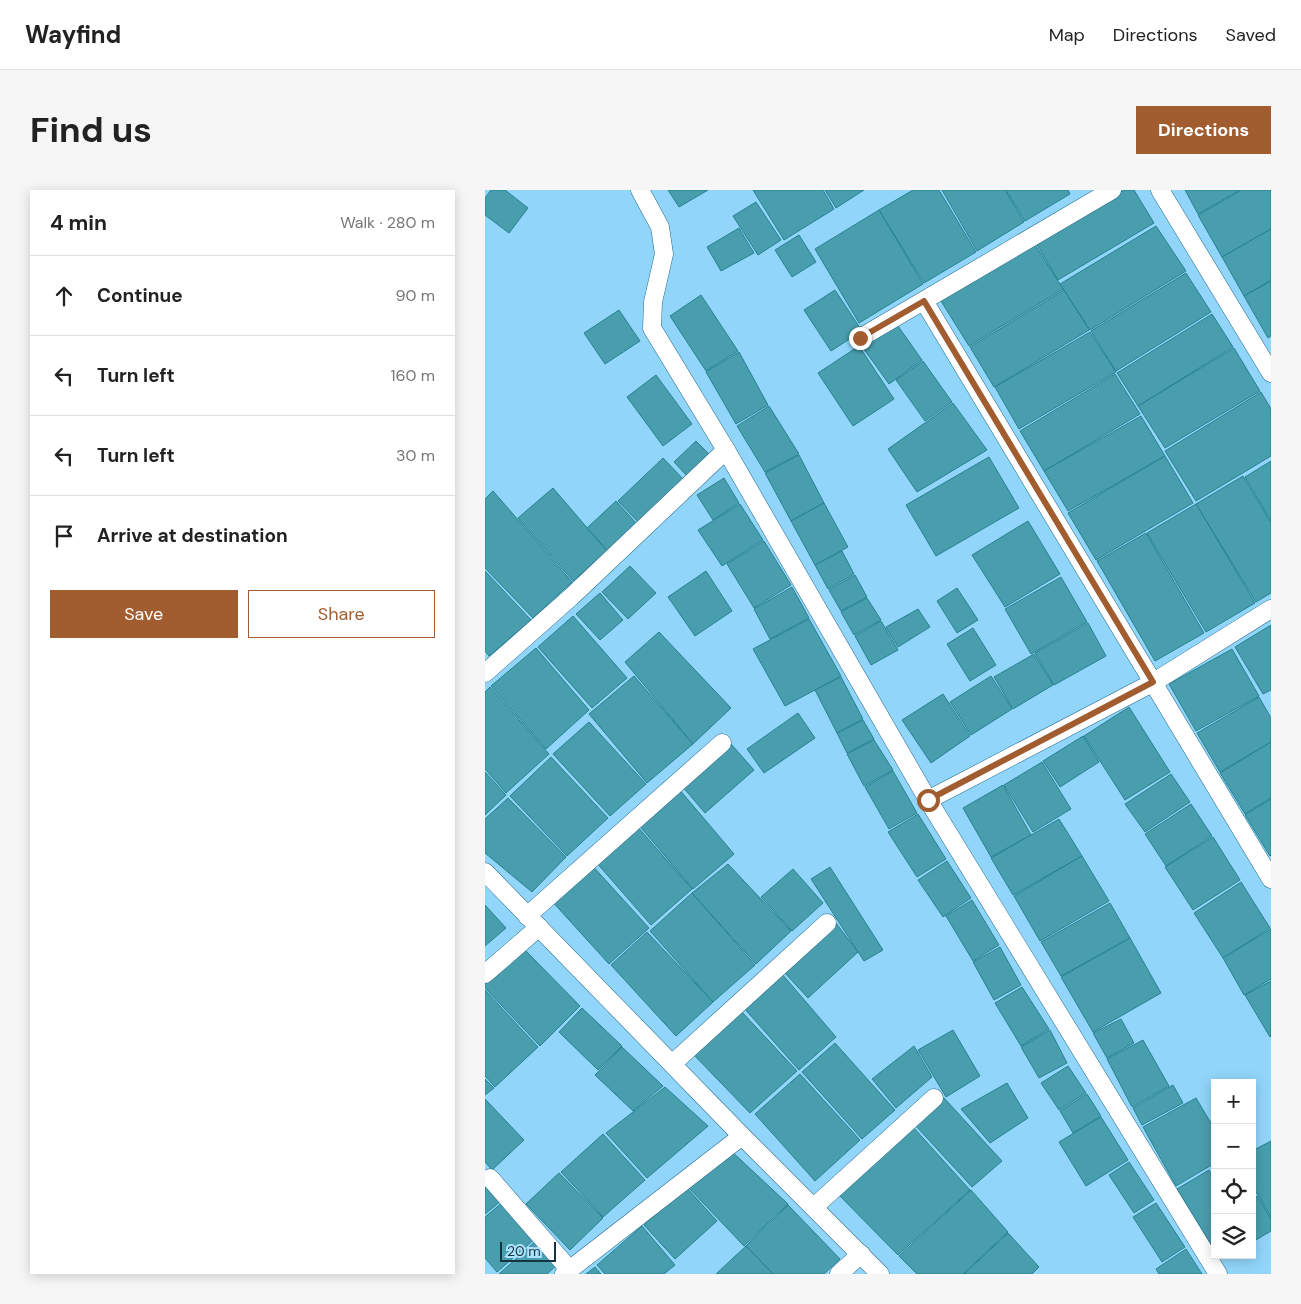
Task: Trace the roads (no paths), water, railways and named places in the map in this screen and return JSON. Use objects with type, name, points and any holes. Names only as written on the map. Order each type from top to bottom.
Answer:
[{"type":"street","points":[[640,190],[660,227],[664,254],[653,302],[652,328],[726,450],[928,800],[1217,1274]]},
{"type":"street","points":[[860,338],[1112,190]]},
{"type":"street","points":[[1160,190],[1271,372]]},
{"type":"street","points":[[924,301],[1271,879]]},
{"type":"street","points":[[485,673],[571,597],[726,450]]},
{"type":"street","points":[[928,800],[1153,682],[1271,609]]},
{"type":"street","points":[[485,974],[533,922],[721,743]]},
{"type":"street","points":[[485,872],[742,1136],[880,1274]]},
{"type":"street","points":[[672,1064],[827,923]]},
{"type":"street","points":[[814,1207],[934,1098]]},
{"type":"street","points":[[490,1178],[566,1271],[742,1136]]},
{"type":"street","points":[[839,1274],[861,1254]]}]
